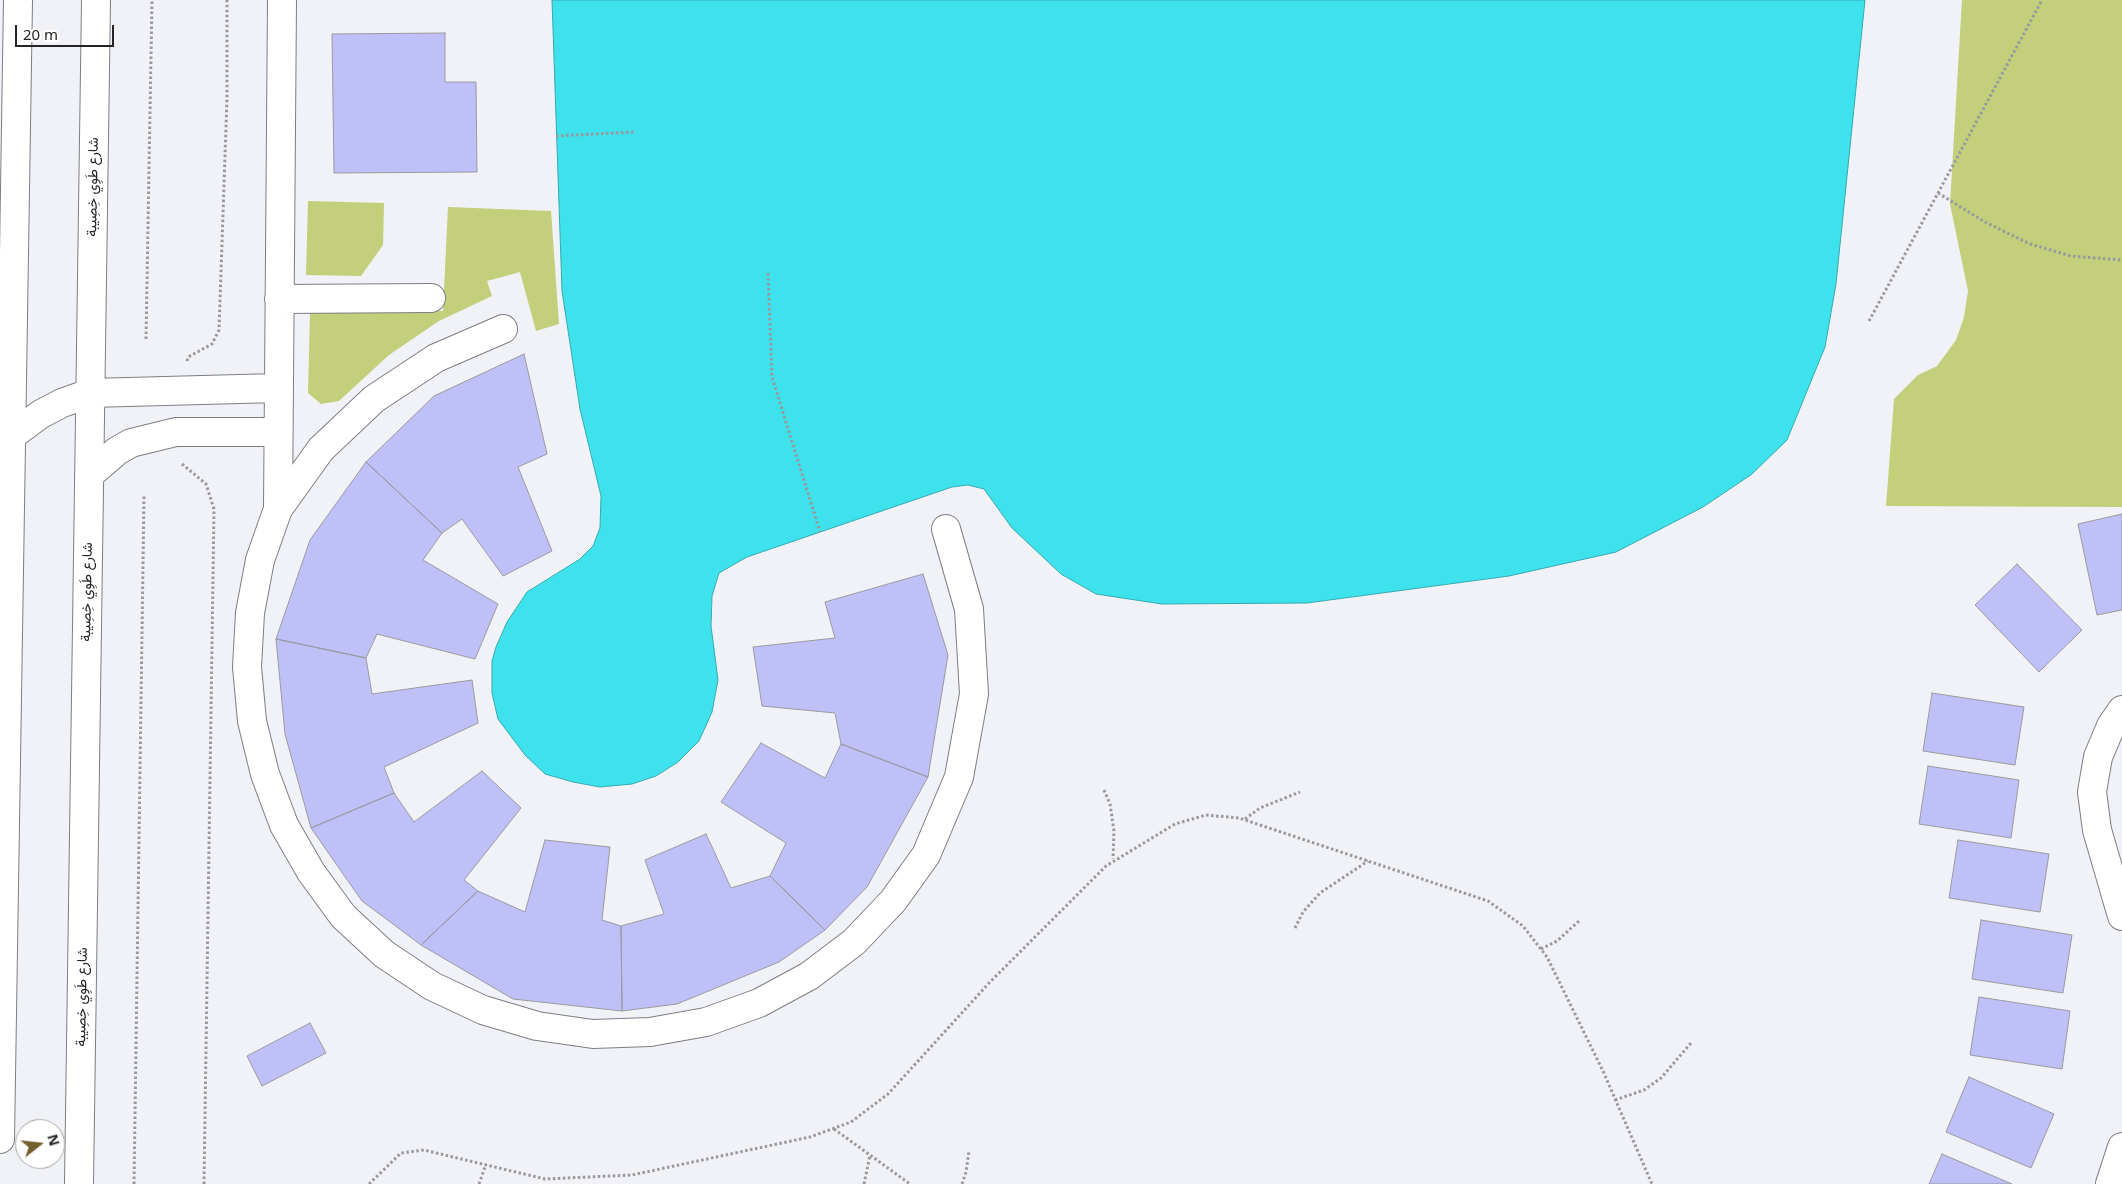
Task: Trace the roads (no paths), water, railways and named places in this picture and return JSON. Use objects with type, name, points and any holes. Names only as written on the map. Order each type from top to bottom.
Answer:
[{"type":"street","points":[[0,1139],[18,0]]},
{"type":"street","name":"شارع طَوِي خِصِيبة","points":[[79,1184],[96,0]]},
{"type":"street","points":[[278,509],[282,0]]},
{"type":"street","points":[[279,299],[430,298]]},
{"type":"street","points":[[503,329],[436,358],[374,398],[321,449],[278,509],[260,560],[250,613],[247,667],[252,721],[265,774],[284,825],[310,872],[350,922],[384,954],[432,986],[483,1010],[537,1026],[594,1034],[650,1032],[706,1022],[759,1003],[809,976],[854,942],[893,901],[926,855],[959,777],[974,694],[970,609],[946,528]]},
{"type":"street","points":[[11,436],[41,414],[90,392],[278,388]]},
{"type":"street","points":[[89,475],[117,451],[131,443],[176,432],[278,432]]},
{"type":"street","points":[[2122,710],[2111,726],[2098,757],[2092,792],[2097,830],[2122,916]]},
{"type":"street","points":[[2110,1184],[2122,1147]]},
{"type":"water","points":[[552,0],[1865,0],[1836,284],[1825,347],[1787,440],[1752,474],[1703,507],[1616,552],[1509,576],[1307,603],[1162,604],[1096,594],[1061,574],[1012,528],[984,489],[968,485],[952,487],[747,557],[719,573],[712,596],[711,626],[718,680],[712,712],[699,741],[678,762],[656,776],[632,784],[600,787],[573,782],[545,774],[525,755],[498,719],[492,693],[492,661],[507,622],[527,592],[580,559],[593,546],[600,528],[601,496],[580,409],[562,291]]}]
